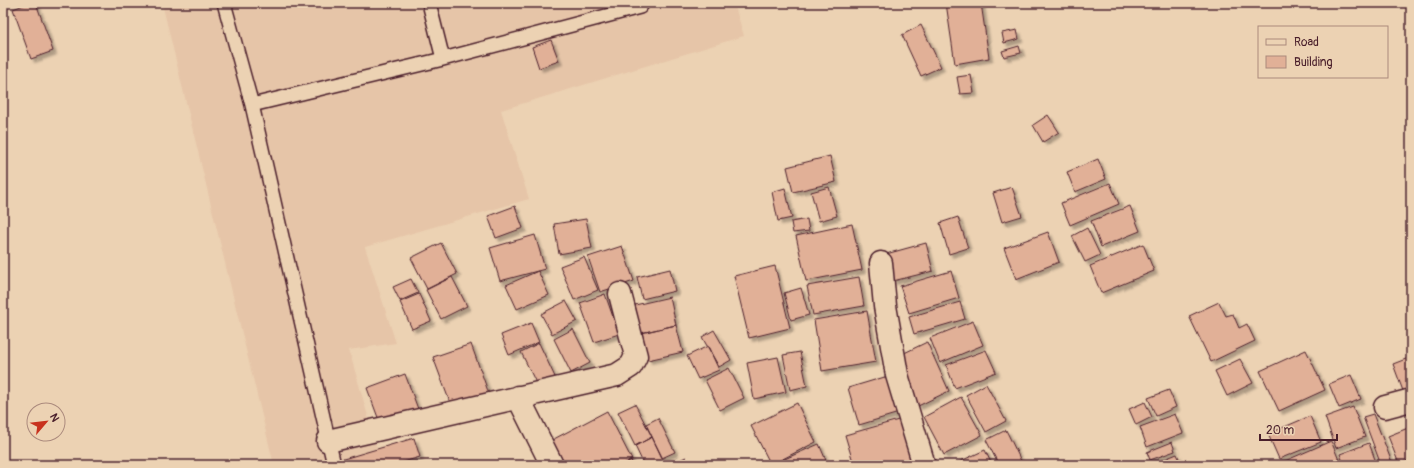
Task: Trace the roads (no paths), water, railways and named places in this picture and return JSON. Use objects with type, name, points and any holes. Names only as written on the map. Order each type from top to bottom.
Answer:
[{"type":"street","points":[[881,263],[885,306],[897,375],[924,465]]},
{"type":"street","points":[[328,441],[617,375],[631,366],[636,356],[620,294]]},
{"type":"street","points":[[518,397],[552,465]]},
{"type":"street","points":[[1385,407],[1411,400]]},
{"type":"lane","points":[[224,3],[252,105],[334,465]]},
{"type":"lane","points":[[429,3],[443,59]]},
{"type":"lane","points":[[252,105],[443,59],[640,7],[643,3]]}]
